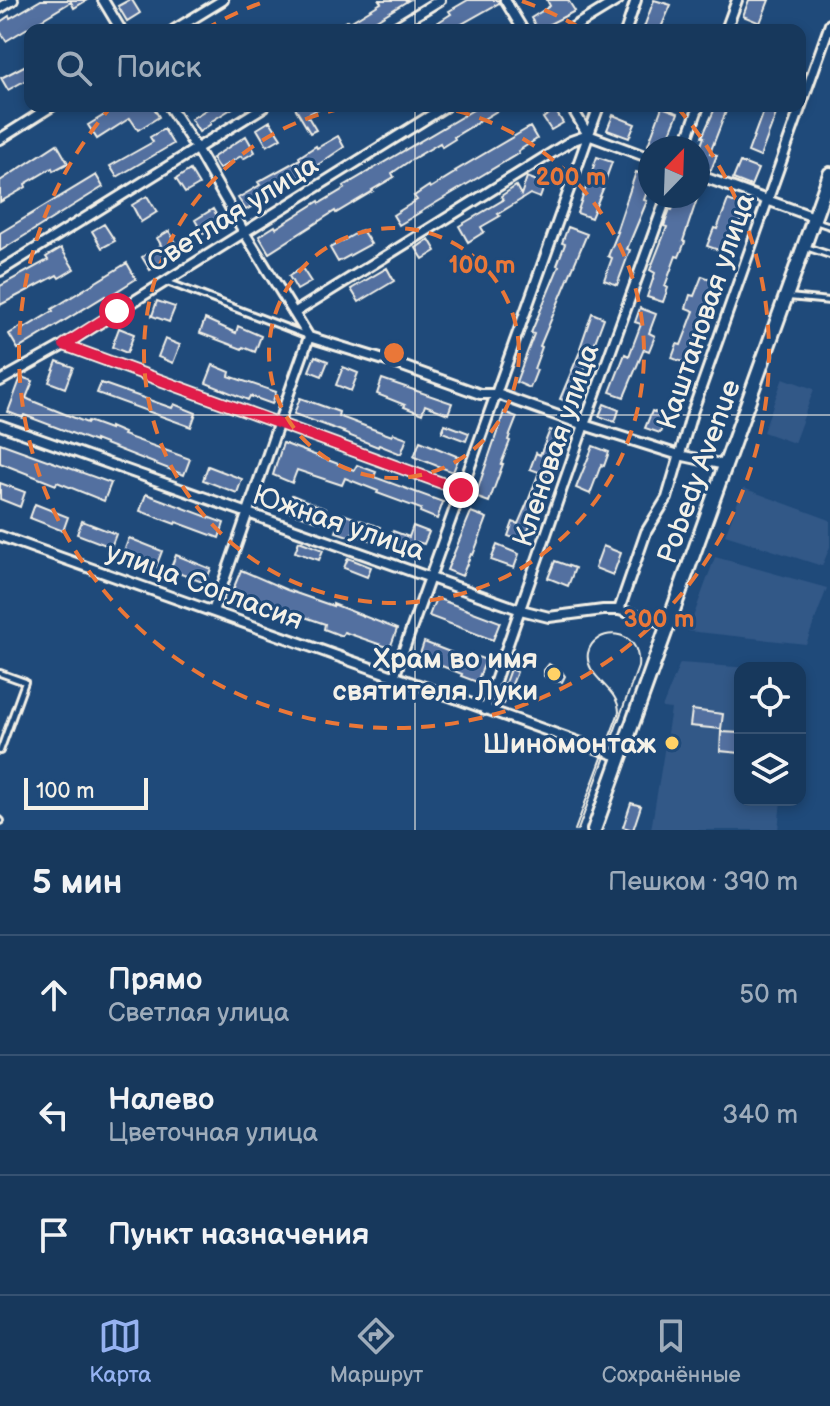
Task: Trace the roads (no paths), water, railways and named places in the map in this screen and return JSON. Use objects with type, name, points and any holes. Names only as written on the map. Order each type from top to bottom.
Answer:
[{"type":"main road","name":"Pobedy Avenue","points":[[594,830],[830,174]]},
{"type":"street","points":[[0,8],[13,0]]},
{"type":"street","points":[[103,0],[117,24]]},
{"type":"street","points":[[184,24],[223,0]]},
{"type":"street","points":[[401,24],[440,0]]},
{"type":"street","points":[[505,0],[519,24]]},
{"type":"street","points":[[579,24],[618,0]]},
{"type":"street","points":[[628,24],[636,0]]},
{"type":"street","points":[[728,24],[737,0]]},
{"type":"street","name":"Каштановая улица","points":[[806,92],[830,24]]},
{"type":"street","points":[[0,139],[43,112]]},
{"type":"street","points":[[173,112],[309,337],[480,394],[497,394],[679,455],[725,465]]},
{"type":"street","points":[[0,271],[255,112]]},
{"type":"street","name":"Светлая улица","points":[[0,381],[64,345],[436,112]]},
{"type":"street","points":[[575,112],[588,135],[638,154]]},
{"type":"street","points":[[394,677],[597,112]]},
{"type":"street","points":[[688,136],[697,112]]},
{"type":"street","name":"Каштановая улица","points":[[619,610],[646,532],[667,498],[679,455],[799,112]]},
{"type":"street","points":[[294,313],[571,141],[588,135]]},
{"type":"street","points":[[710,179],[814,219]]},
{"type":"street","name":"Кленовая улица","points":[[485,710],[663,208]]},
{"type":"street","points":[[213,611],[309,337]]},
{"type":"street","points":[[64,345],[461,490]]},
{"type":"street","name":"Южная улица","points":[[0,425],[521,610],[549,617],[619,610],[668,624]]},
{"type":"street","name":"улица Согласия","points":[[0,536],[621,757]]},
{"type":"lane","points":[[814,219],[830,226]]},
{"type":"lane","points":[[804,246],[830,255]]},
{"type":"lane","points":[[164,281],[309,337]]},
{"type":"lane","points":[[786,297],[830,301]]},
{"type":"lane","points":[[0,673],[25,682],[0,751]]},
{"type":"tram line","points":[[575,830],[619,712],[614,696],[591,669],[588,653],[598,638],[616,634],[633,643],[638,667],[578,830]]},
{"type":"place","name":"Храм во имя святителя Луки","points":[[554,674]]},
{"type":"place","name":"Шиномонтаж","points":[[672,743]]}]
